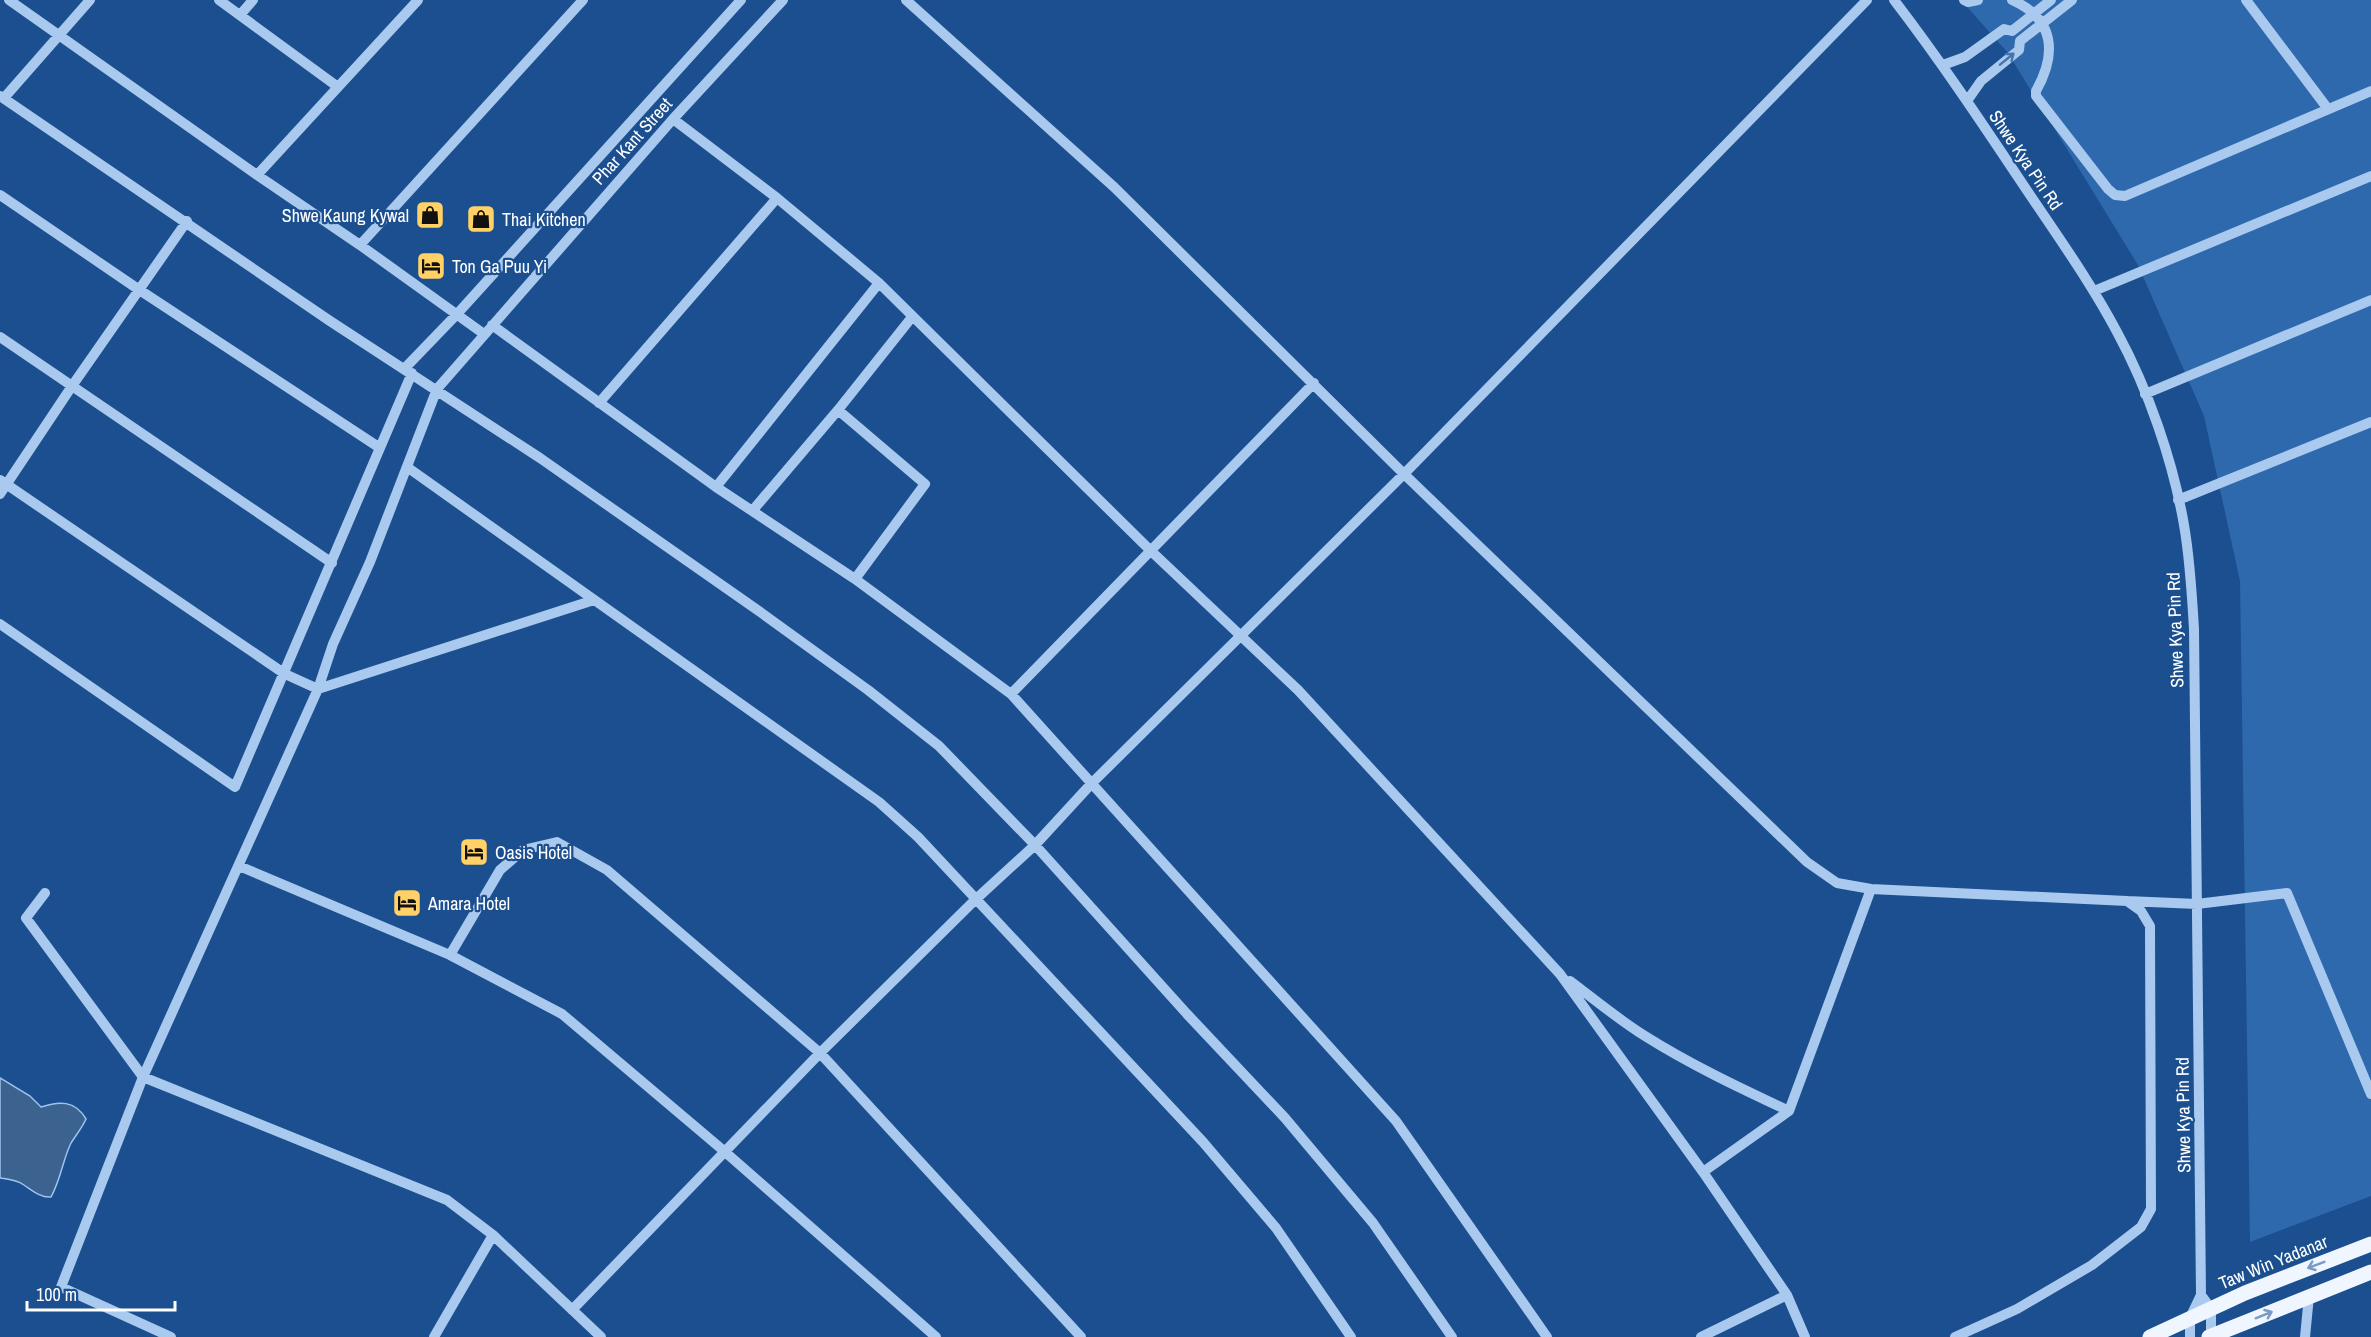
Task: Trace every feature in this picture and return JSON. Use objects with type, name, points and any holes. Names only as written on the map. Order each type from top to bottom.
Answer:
[{"type":"main road","name":"Taw Win Yadanar","points":[[2150,1337],[2245,1293],[2371,1244]]},
{"type":"main road","points":[[2211,1337],[2371,1272]]},
{"type":"street","points":[[9,0],[458,313],[484,334]]},
{"type":"street","points":[[90,0],[59,37],[2,97],[187,221],[330,321],[540,458],[868,690],[939,746],[1035,845],[1187,1014],[1285,1118],[1373,1223],[1452,1337]]},
{"type":"street","points":[[219,0],[338,87]]},
{"type":"street","points":[[240,15],[253,0]]},
{"type":"street","points":[[257,175],[418,0]]},
{"type":"street","points":[[360,245],[583,0]]},
{"type":"street","points":[[0,624],[235,787],[332,563],[409,371],[458,313],[741,0]]},
{"type":"street","name":"Phar Kant Street","points":[[436,389],[673,119],[783,0]]},
{"type":"street","points":[[906,0],[1114,187],[1404,474],[1807,862],[1837,883],[1871,889],[2197,904],[2287,893],[2371,1094]]},
{"type":"street","points":[[572,1310],[820,1053],[975,900],[1035,845],[1092,783],[1404,474],[1867,0]]},
{"type":"street","name":"Shwe Kya Pin Rd","points":[[1894,0],[1943,65],[2094,291],[2118,333],[2158,426],[2184,523],[2191,575],[2194,629],[2201,1295],[2190,1318],[2190,1337]]},
{"type":"street","points":[[1964,0],[1968,2],[1978,0]]},
{"type":"street","points":[[2012,0],[2034,14],[2047,34],[2050,53],[2036,96],[2115,195],[2125,195],[2371,91]]},
{"type":"street","points":[[1943,65],[1965,57],[2004,29],[2012,31],[2051,0]]},
{"type":"street","points":[[1967,101],[1981,81],[2019,50],[2020,40],[2072,0]]},
{"type":"street","points":[[2246,0],[2328,109]]},
{"type":"street","points":[[673,119],[777,198],[879,283],[1150,549],[1298,690],[1560,974],[1703,1172],[1787,1296],[1804,1337]]},
{"type":"street","points":[[2094,291],[2371,176]]},
{"type":"street","points":[[0,195],[380,448]]},
{"type":"street","points":[[599,403],[777,198]]},
{"type":"street","points":[[187,221],[2,486],[285,674],[318,689],[594,600]]},
{"type":"street","points":[[716,487],[879,283]]},
{"type":"street","points":[[2145,394],[2371,300]]},
{"type":"street","points":[[753,510],[838,410],[912,317]]},
{"type":"street","points":[[492,325],[716,487],[855,579],[1011,693],[1396,1122],[1547,1337]]},
{"type":"street","points":[[0,337],[332,563]]},
{"type":"street","points":[[1011,693],[1314,383]]},
{"type":"street","points":[[171,1337],[61,1287],[143,1077],[318,689],[333,644],[370,562],[436,389]]},
{"type":"street","points":[[838,410],[925,484],[855,579]]},
{"type":"street","points":[[2178,500],[2371,422]]},
{"type":"street","points":[[407,467],[879,802],[918,837],[1203,1142],[1276,1228],[1351,1337]]},
{"type":"street","points":[[450,956],[500,870],[522,850],[557,842],[607,870],[820,1053],[1081,1337]]},
{"type":"street","points":[[239,866],[450,956],[562,1014],[724,1151],[936,1337]]},
{"type":"street","points":[[1703,1172],[1789,1111],[1871,889]]},
{"type":"street","points":[[45,893],[26,918],[143,1077],[447,1200],[493,1235],[602,1337]]},
{"type":"street","points":[[1956,1337],[2017,1309],[2092,1265],[2142,1227],[2151,1209],[2150,926],[2140,911],[2127,901]]},
{"type":"street","points":[[1560,974],[1642,1034],[1679,1057],[1707,1073],[1789,1111]]},
{"type":"street","points":[[434,1337],[493,1235]]},
{"type":"street","points":[[2201,1295],[2211,1309],[2211,1337]]},
{"type":"street","points":[[1701,1337],[1787,1296]]},
{"type":"street","points":[[2305,1337],[2309,1296]]},
{"type":"shaded area","points":[[1961,0],[2371,0],[2371,1196],[2250,1242],[2240,581],[2204,416],[2138,265],[2008,53]]},
{"type":"shaded area","points":[[0,1078],[30,1096],[41,1107],[60,1103],[72,1105],[86,1119],[71,1143],[51,1197],[40,1195],[18,1182],[0,1178]]},
{"type":"place","name":"Shwe Kaung Kywal","points":[[430,215]]},
{"type":"place","name":"Thai Kitchen","points":[[481,219]]},
{"type":"place","name":"Ton Ga Puu Yi","points":[[431,266]]},
{"type":"place","name":"Oasis Hotel","points":[[474,852]]},
{"type":"place","name":"Amara Hotel","points":[[407,903]]}]
